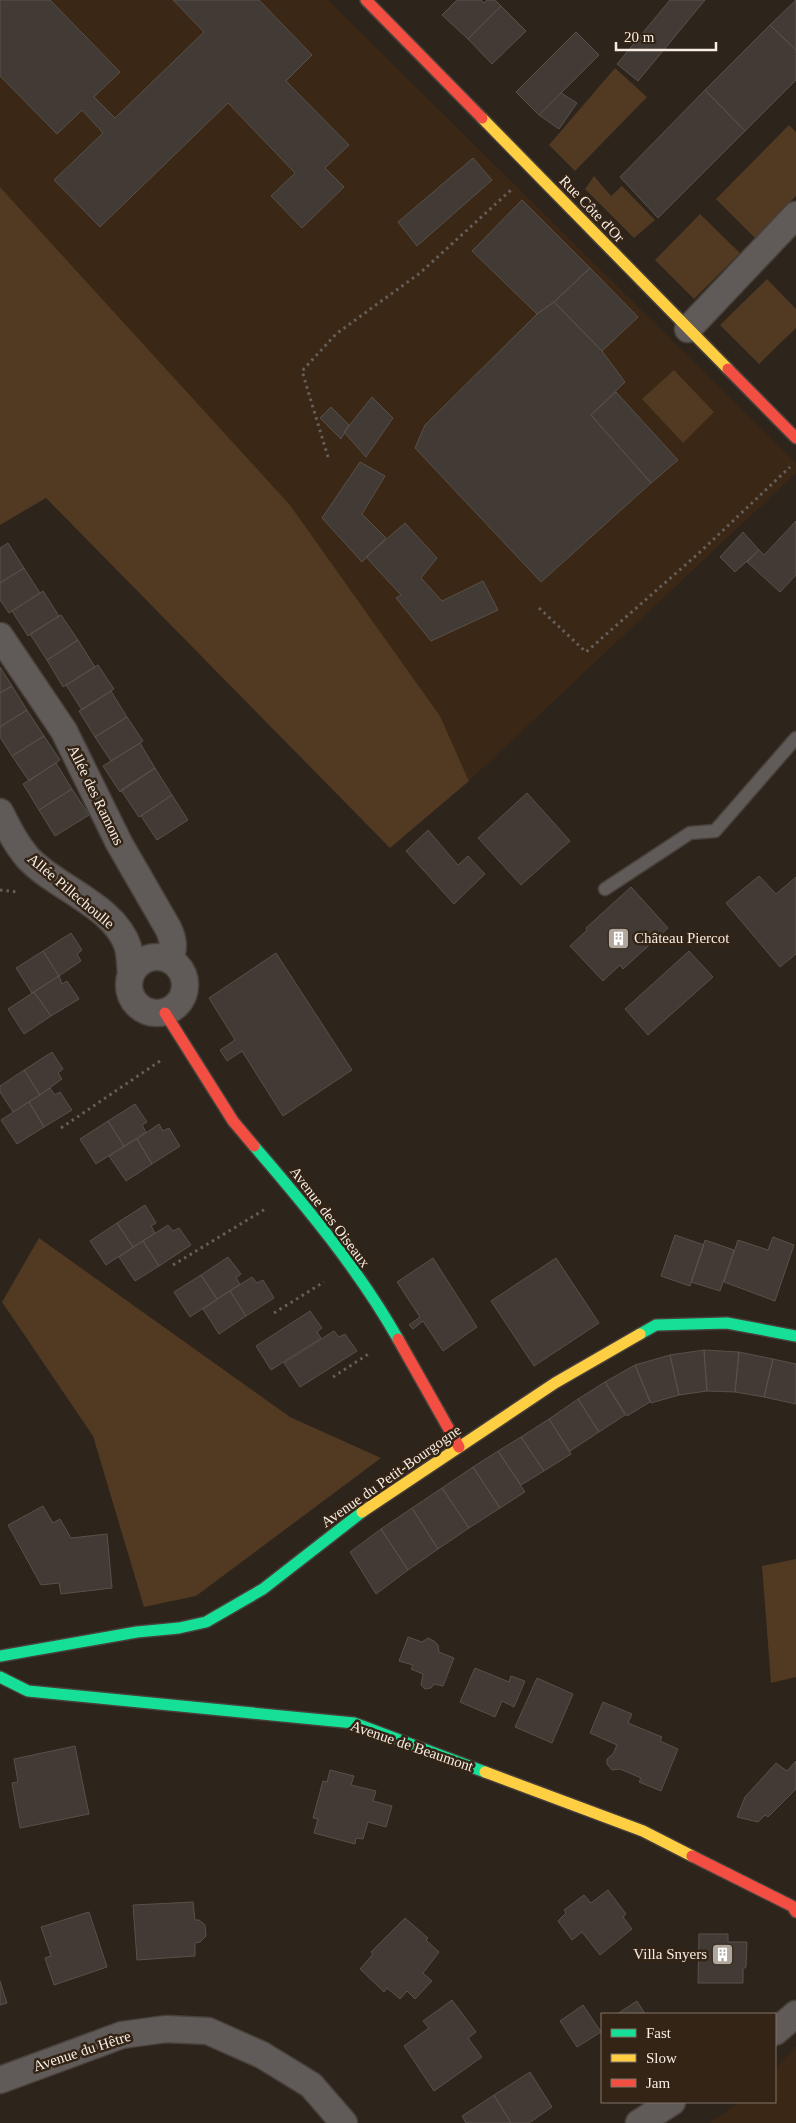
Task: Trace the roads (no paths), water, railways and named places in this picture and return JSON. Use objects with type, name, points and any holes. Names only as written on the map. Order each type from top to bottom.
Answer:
[{"type":"street","name":"Rue Côte d'Or","points":[[366,0],[796,438]]},
{"type":"street","points":[[688,329],[796,215]]},
{"type":"street","name":"Allée des Ramons","points":[[0,636],[51,710],[75,750],[119,843],[172,937],[174,948],[170,960]]},
{"type":"street","name":"Allée Pillechoulle","points":[[0,812],[14,840],[30,859],[104,914],[117,928],[128,946],[131,974]]},
{"type":"street","points":[[159,957],[170,960],[184,976],[186,987],[183,998],[174,1008],[165,1013],[148,1012],[140,1008],[134,1001],[129,988],[131,974],[136,966],[150,958],[159,957]]},
{"type":"street","name":"Avenue des Oiseaux","points":[[165,1013],[233,1121],[294,1192],[380,1307],[459,1447]]},
{"type":"street","name":"Avenue du Petit-Bourgogne","points":[[0,1656],[137,1632],[179,1628],[206,1622],[227,1612],[263,1589],[353,1518],[459,1447],[555,1383],[656,1325],[727,1323],[796,1336]]},
{"type":"street","name":"Avenue de Beaumont","points":[[0,1677],[28,1691],[354,1723],[642,1831],[792,1906],[796,1912]]},
{"type":"street","points":[[776,2031],[796,2014]]},
{"type":"street","name":"Avenue du Hêtre","points":[[0,2080],[87,2046],[122,2035],[166,2029],[208,2032],[262,2055],[311,2085],[344,2123]]},
{"type":"street","points":[[638,2123],[670,2103]]},
{"type":"lane","points":[[605,889],[690,833],[715,831],[796,738]]},
{"type":"place","name":"Château Piercot","points":[[618,938]]},
{"type":"place","name":"Villa Snyers","points":[[723,1954]]}]
